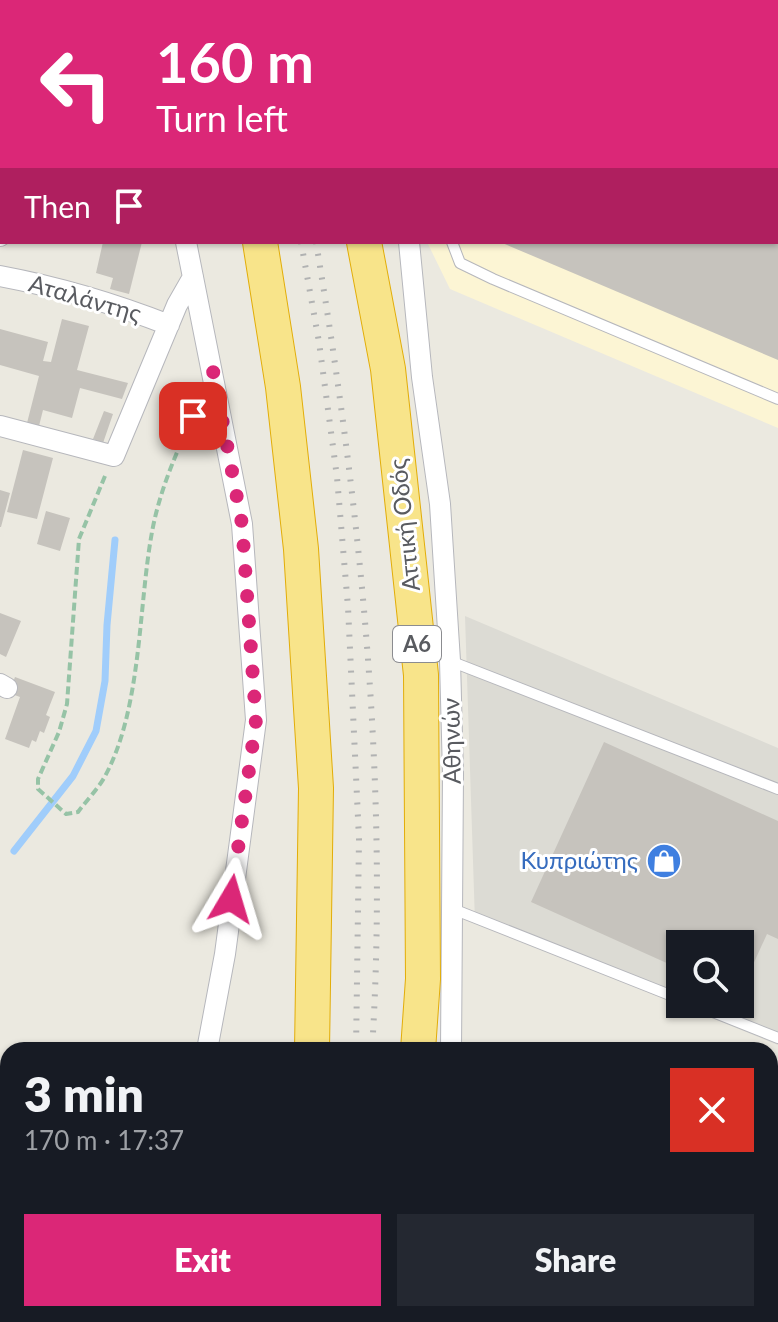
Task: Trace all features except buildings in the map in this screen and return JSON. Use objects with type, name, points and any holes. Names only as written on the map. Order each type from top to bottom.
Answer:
[{"type":"highway","points":[[260,244],[283,387],[302,565],[316,788],[312,1042]]},
{"type":"highway","name":"Αττική Οδός","points":[[364,244],[388,369],[421,675],[423,979],[419,1042]]},
{"type":"street","points":[[186,244],[242,524],[256,720],[225,954],[208,1042]]},
{"type":"street","name":"Αθηνών","points":[[409,244],[422,377],[440,504],[450,661],[451,1042]]},
{"type":"street","name":"Αταλάντης","points":[[0,276],[55,286],[115,303],[169,325]]},
{"type":"street","points":[[0,426],[114,456],[169,325],[193,277]]},
{"type":"lane","points":[[453,244],[460,263],[778,399]]},
{"type":"lane","points":[[450,661],[778,789]]},
{"type":"lane","points":[[453,909],[666,993]]},
{"type":"lane","points":[[728,1018],[778,1038]]},
{"type":"path","points":[[114,456],[79,539],[67,704],[59,732],[38,779],[38,789],[66,814],[78,812],[104,778],[122,733],[152,530],[169,472],[213,371]]},
{"type":"shaded area","points":[[428,244],[778,244],[778,428],[450,289]]},
{"type":"shaded area","points":[[465,616],[778,748],[778,1042],[771,1042],[711,1018],[754,1018],[754,930],[666,930],[666,1000],[475,922]]},
{"type":"waterway","points":[[14,851],[73,776],[96,731],[105,681],[115,540]]},
{"type":"railway","points":[[301,244],[319,342],[337,477],[348,607],[359,839],[356,1042]]},
{"type":"railway","points":[[316,244],[346,442],[367,644],[377,848],[372,1042]]},
{"type":"place","name":"Κυπριώτης","points":[[664,861]]},
{"type":"route","points":[[193,416],[213,371],[242,524],[256,720],[231,899]]}]
